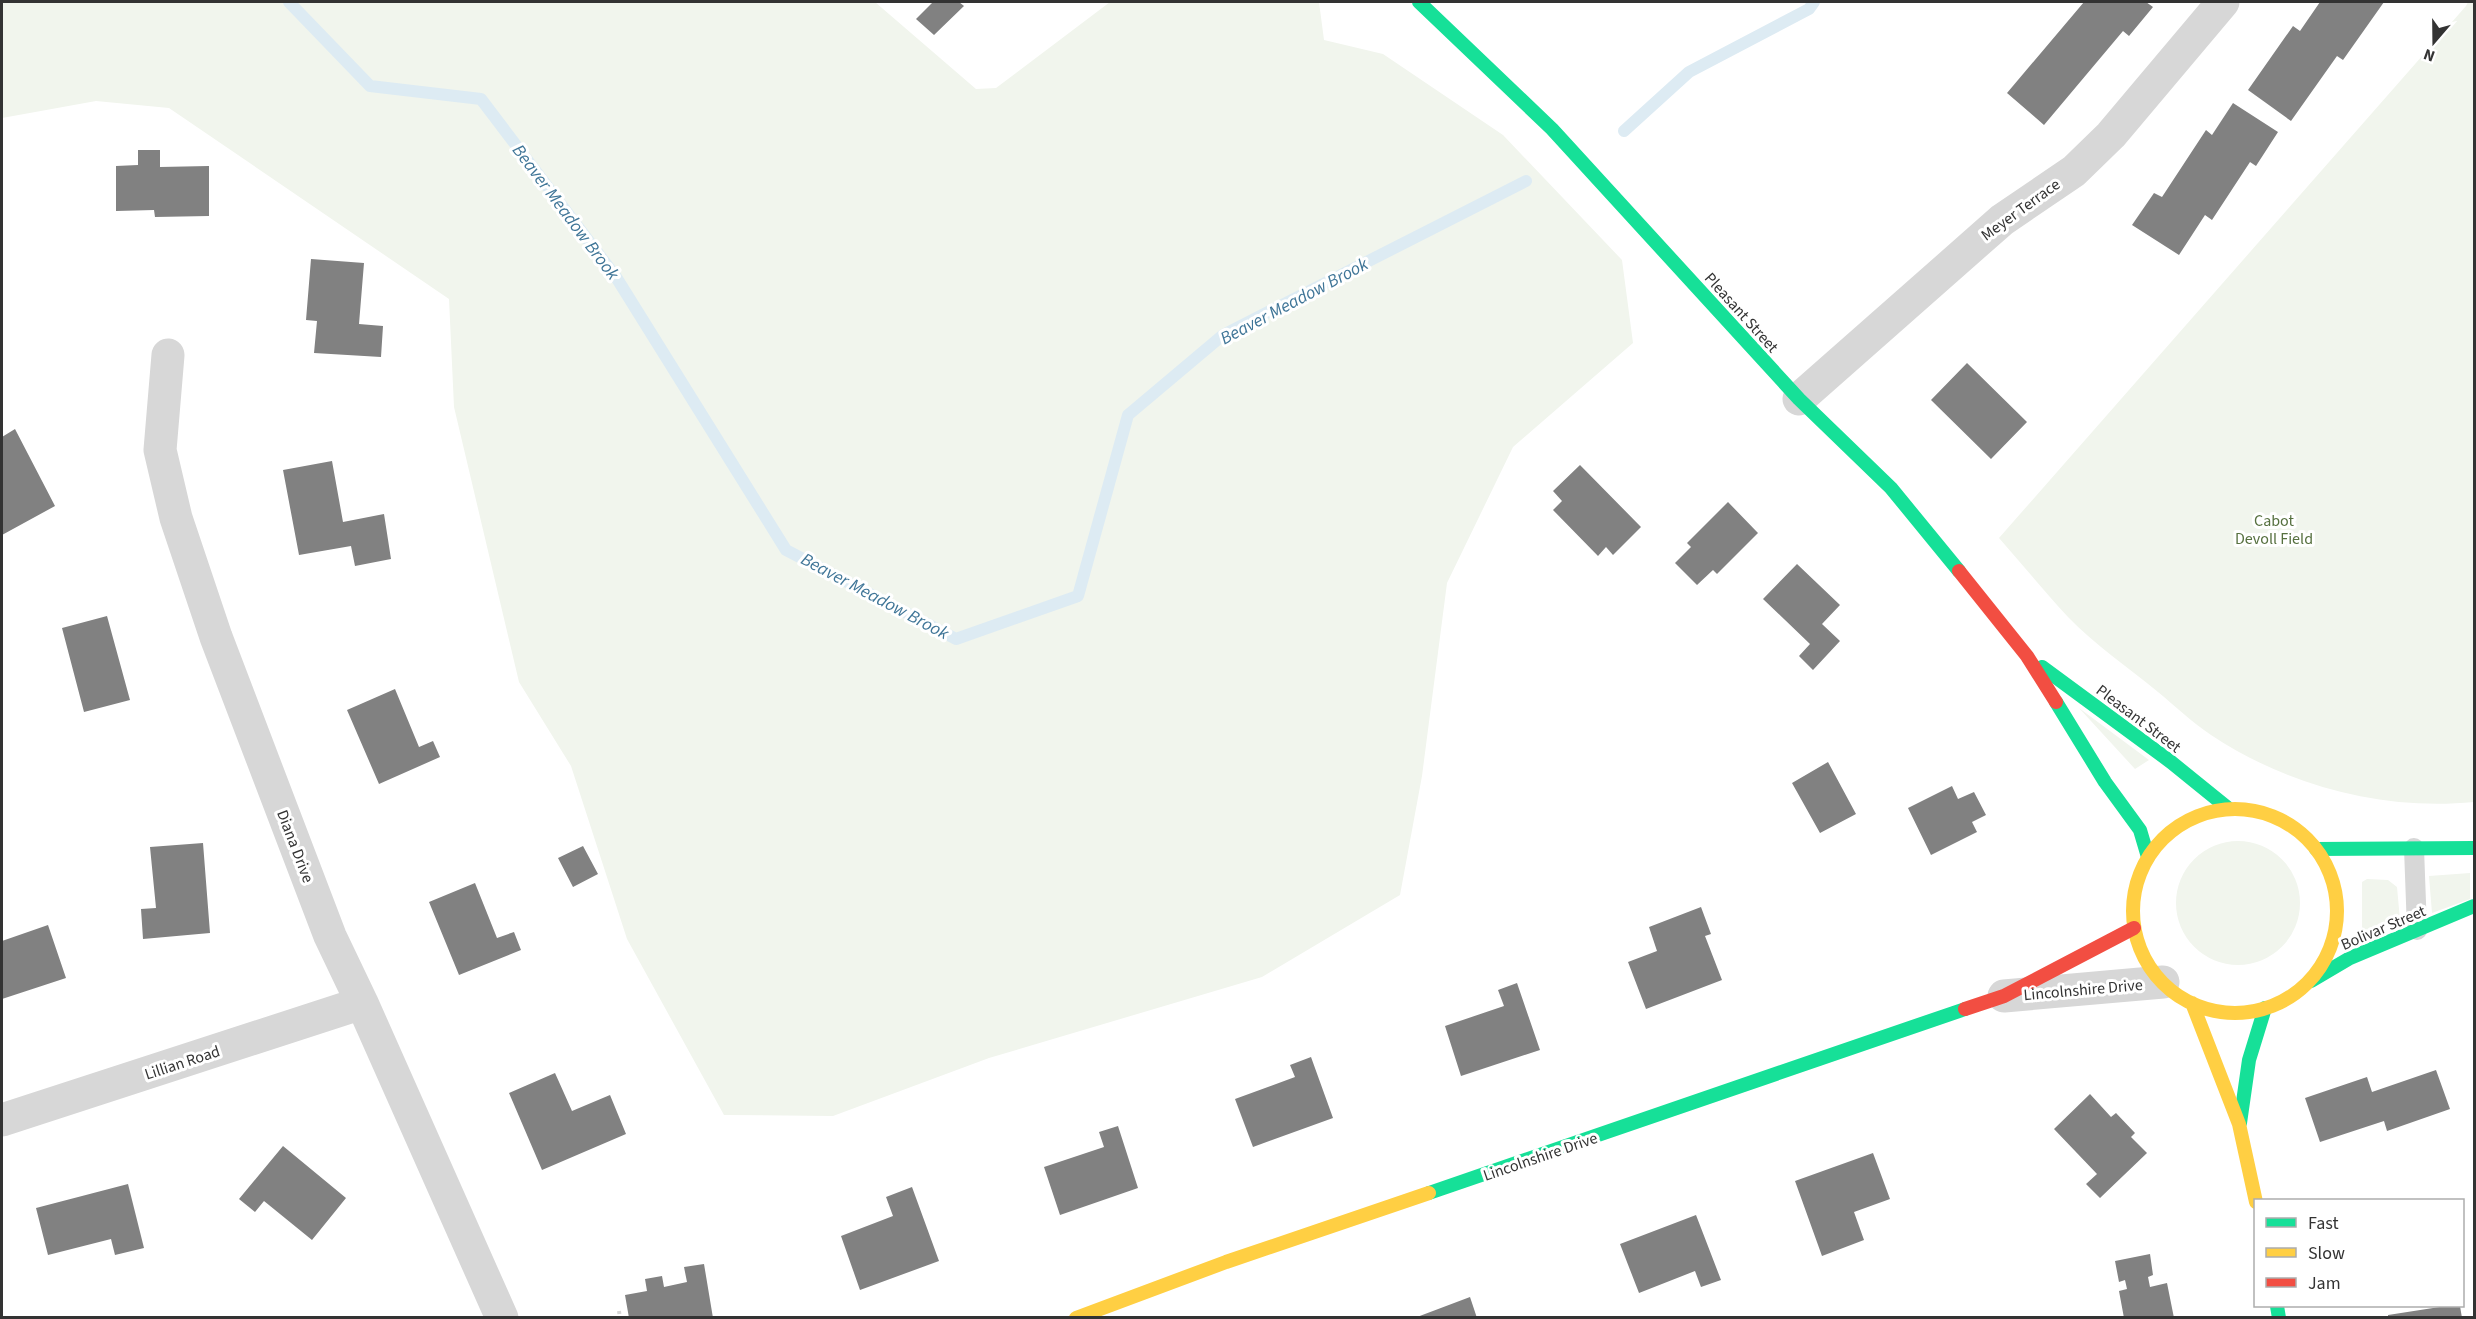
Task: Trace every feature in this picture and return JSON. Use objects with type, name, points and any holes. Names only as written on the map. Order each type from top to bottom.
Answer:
[{"type":"main road","name":"Pleasant Street","points":[[1419,2],[1552,129],[1799,399],[1891,488],[2027,656],[2105,782],[2140,830],[2148,857]]},
{"type":"main road","name":"Pleasant Street","points":[[2027,656],[2170,762],[2229,809]]},
{"type":"main road","points":[[2229,809],[2254,811],[2277,818],[2298,831],[2316,849],[2328,870],[2336,893],[2337,918],[2332,942],[2322,964],[2307,983],[2287,998],[2265,1008],[2241,1013],[2216,1011],[2192,1004],[2154,973],[2142,952],[2134,928],[2133,904],[2137,880],[2148,857],[2163,838],[2182,823],[2205,813],[2229,809]]},
{"type":"main road","points":[[2316,849],[2475,848]]},
{"type":"main road","name":"Bolivar Street","points":[[2307,983],[2350,958],[2475,906]]},
{"type":"main road","name":"Lincolnshire Drive","points":[[1076,1317],[1226,1262],[2004,996],[2134,928]]},
{"type":"main road","points":[[2192,1004],[2240,1124],[2255,1199]]},
{"type":"main road","points":[[2240,1124],[2249,1060],[2265,1008]]},
{"type":"street","name":"Meyer Terrace","points":[[1799,399],[2002,220],[2074,171],[2111,135],[2223,2]]},
{"type":"street","name":"Diana Drive","points":[[168,355],[160,450],[176,518],[216,637],[326,925],[502,1317]]},
{"type":"street","name":"Lincolnshire Drive","points":[[2004,996],[2163,982]]},
{"type":"street","name":"Lillian Road","points":[[2,1120],[362,1003]]},
{"type":"lane","points":[[2414,848],[2417,930]]},
{"type":"path","points":[[619,1311],[620,1317]]},
{"type":"green space","points":[[2,2],[875,2],[976,89],[996,88],[1110,2],[1319,2],[1324,40],[1383,54],[1503,135],[1622,260],[1633,343],[1513,447],[1447,583],[1422,776],[1400,895],[1262,977],[989,1058],[833,1116],[724,1115],[627,939],[571,766],[519,682],[454,407],[449,299],[169,108],[96,101],[2,118]]},
{"type":"green space","name":"Cabot Devoll Field","points":[[2468,2],[2474,2],[2474,802],[2440,804],[2371,798],[2337,791],[2272,768],[2211,735],[2078,627],[1999,538]]},
{"type":"green space","points":[[2079,708],[2149,760],[2135,769]]},
{"type":"green space","points":[[2238,841],[2262,845],[2282,859],[2296,879],[2300,903],[2296,927],[2282,947],[2262,961],[2238,965],[2214,961],[2194,947],[2180,927],[2176,903],[2180,879],[2194,859],[2214,845]]},
{"type":"green space","points":[[2470,873],[2470,899],[2432,913],[2429,876]]},
{"type":"green space","points":[[2367,879],[2388,880],[2397,887],[2400,920],[2398,924],[2362,932],[2362,882]]},
{"type":"building","points":[[933,2],[959,2],[964,6],[934,35],[916,19]]},
{"type":"building","points":[[2084,2],[2146,2],[2153,7],[2129,36],[2123,31],[2044,125],[2007,93]]},
{"type":"building","points":[[2320,2],[2384,2],[2343,60],[2337,56],[2291,121],[2248,90],[2293,26],[2300,31]]},
{"type":"building","points":[[2233,103],[2278,132],[2256,166],[2250,162],[2212,220],[2205,215],[2179,255],[2132,225],[2154,193],[2162,197],[2206,130],[2212,135]]},
{"type":"building","points":[[138,150],[160,150],[160,167],[209,166],[209,216],[155,217],[154,210],[116,211],[116,166],[138,165]]},
{"type":"building","points":[[311,259],[364,263],[359,324],[383,326],[381,357],[314,353],[317,321],[306,320]]},
{"type":"building","points":[[1967,363],[2027,422],[1991,459],[1931,400]]},
{"type":"building","points":[[15,429],[55,506],[2,535],[2,437]]},
{"type":"building","points":[[332,461],[343,522],[384,514],[391,559],[355,566],[351,546],[299,555],[283,470]]},
{"type":"building","points":[[1580,465],[1641,527],[1613,555],[1606,547],[1598,556],[1553,510],[1562,501],[1553,491]]},
{"type":"building","points":[[1728,502],[1758,533],[1717,574],[1713,570],[1697,585],[1675,563],[1691,547],[1687,543]]},
{"type":"building","points":[[1797,564],[1840,605],[1822,624],[1840,641],[1813,670],[1799,656],[1810,644],[1763,599]]},
{"type":"building","points":[[107,616],[130,700],[84,712],[62,628]]},
{"type":"building","points":[[395,689],[419,747],[433,741],[440,757],[379,784],[347,710]]},
{"type":"building","points":[[1828,762],[1856,814],[1820,833],[1792,783]]},
{"type":"building","points":[[1952,786],[1958,799],[1974,792],[1986,815],[1972,822],[1977,832],[1931,855],[1908,808]]},
{"type":"building","points":[[203,843],[210,933],[143,939],[141,909],[156,908],[150,847]]},
{"type":"building","points":[[583,846],[598,874],[573,887],[558,858]]},
{"type":"building","points":[[475,883],[497,938],[514,932],[521,950],[459,975],[429,902]]},
{"type":"building","points":[[1701,907],[1711,934],[1705,936],[1722,980],[1646,1009],[1628,962],[1657,951],[1649,927]]},
{"type":"building","points":[[48,925],[66,978],[2,999],[2,941]]},
{"type":"building","points":[[1517,983],[1540,1050],[1461,1076],[1445,1026],[1504,1006],[1498,990]]},
{"type":"building","points":[[1311,1057],[1333,1118],[1253,1147],[1235,1099],[1295,1077],[1290,1065]]},
{"type":"building","points":[[2436,1070],[2450,1109],[2387,1131],[2384,1121],[2320,1142],[2305,1098],[2367,1077],[2372,1092]]},
{"type":"building","points":[[555,1073],[572,1111],[610,1095],[626,1134],[542,1170],[509,1093]]},
{"type":"building","points":[[2090,1094],[2111,1117],[2116,1113],[2135,1133],[2131,1137],[2147,1153],[2100,1198],[2086,1184],[2097,1174],[2054,1129]]},
{"type":"building","points":[[1118,1126],[1138,1188],[1060,1215],[1044,1167],[1104,1147],[1099,1132]]},
{"type":"building","points":[[283,1146],[346,1198],[312,1240],[264,1201],[255,1212],[239,1199]]},
{"type":"building","points":[[1873,1153],[1890,1199],[1854,1212],[1864,1240],[1822,1256],[1795,1181]]},
{"type":"building","points":[[128,1184],[144,1248],[115,1255],[111,1239],[48,1255],[36,1208]]},
{"type":"building","points":[[912,1187],[939,1261],[860,1290],[841,1236],[893,1216],[886,1197]]},
{"type":"building","points":[[1696,1215],[1721,1280],[1701,1287],[1695,1271],[1639,1293],[1620,1244]]},
{"type":"building","points":[[2150,1254],[2153,1275],[2148,1277],[2150,1287],[2167,1283],[2174,1318],[2124,1318],[2119,1291],[2127,1289],[2125,1280],[2119,1282],[2115,1261]]},
{"type":"building","points":[[704,1264],[713,1318],[629,1318],[625,1295],[647,1291],[645,1279],[662,1276],[664,1287],[687,1282],[684,1267]]},
{"type":"building","points":[[1470,1297],[1477,1318],[1417,1318],[1417,1317]]},
{"type":"building","points":[[2440,1307],[2460,1307],[2462,1318],[2388,1318],[2388,1315]]},
{"type":"waterway","name":"Beaver Meadow Brook","points":[[289,2],[370,86],[481,99],[616,277],[786,550],[956,639],[1078,596],[1128,415],[1223,335],[1526,181]]},
{"type":"waterway","name":"Beaver Meadow Brook","points":[[1624,131],[1689,72],[1809,9],[1814,2]]},
{"type":"traffic: fast","points":[[1419,2],[1552,129],[1799,399],[1891,488],[1959,571]]},
{"type":"traffic: fast","points":[[2042,667],[2171,762],[2229,809]]},
{"type":"traffic: fast","points":[[2056,702],[2105,782],[2140,830],[2148,857]]},
{"type":"traffic: fast","points":[[2316,849],[2474,848]]},
{"type":"traffic: fast","points":[[2311,981],[2350,958],[2474,906]]},
{"type":"traffic: fast","points":[[2240,1123],[2249,1060],[2265,1008]]},
{"type":"traffic: fast","points":[[1429,1193],[1965,1009]]},
{"type":"traffic: fast","points":[[2277,1307],[2279,1318]]},
{"type":"traffic: slow","points":[[2235,809],[2255,811],[2274,817],[2307,839],[2329,872],[2335,891],[2337,911],[2335,931],[2329,950],[2307,983],[2274,1005],[2255,1011],[2235,1013],[2215,1011],[2196,1005],[2163,983],[2141,950],[2135,931],[2133,911],[2135,891],[2141,872],[2163,839],[2196,817],[2215,811],[2235,809]]},
{"type":"traffic: slow","points":[[2192,1003],[2239,1124],[2255,1199]]},
{"type":"traffic: slow","points":[[1076,1318],[1226,1262],[1429,1193]]},
{"type":"traffic: jam","points":[[1959,571],[2027,656],[2056,702]]},
{"type":"traffic: jam","points":[[1965,1009],[2004,996],[2134,928]]}]
